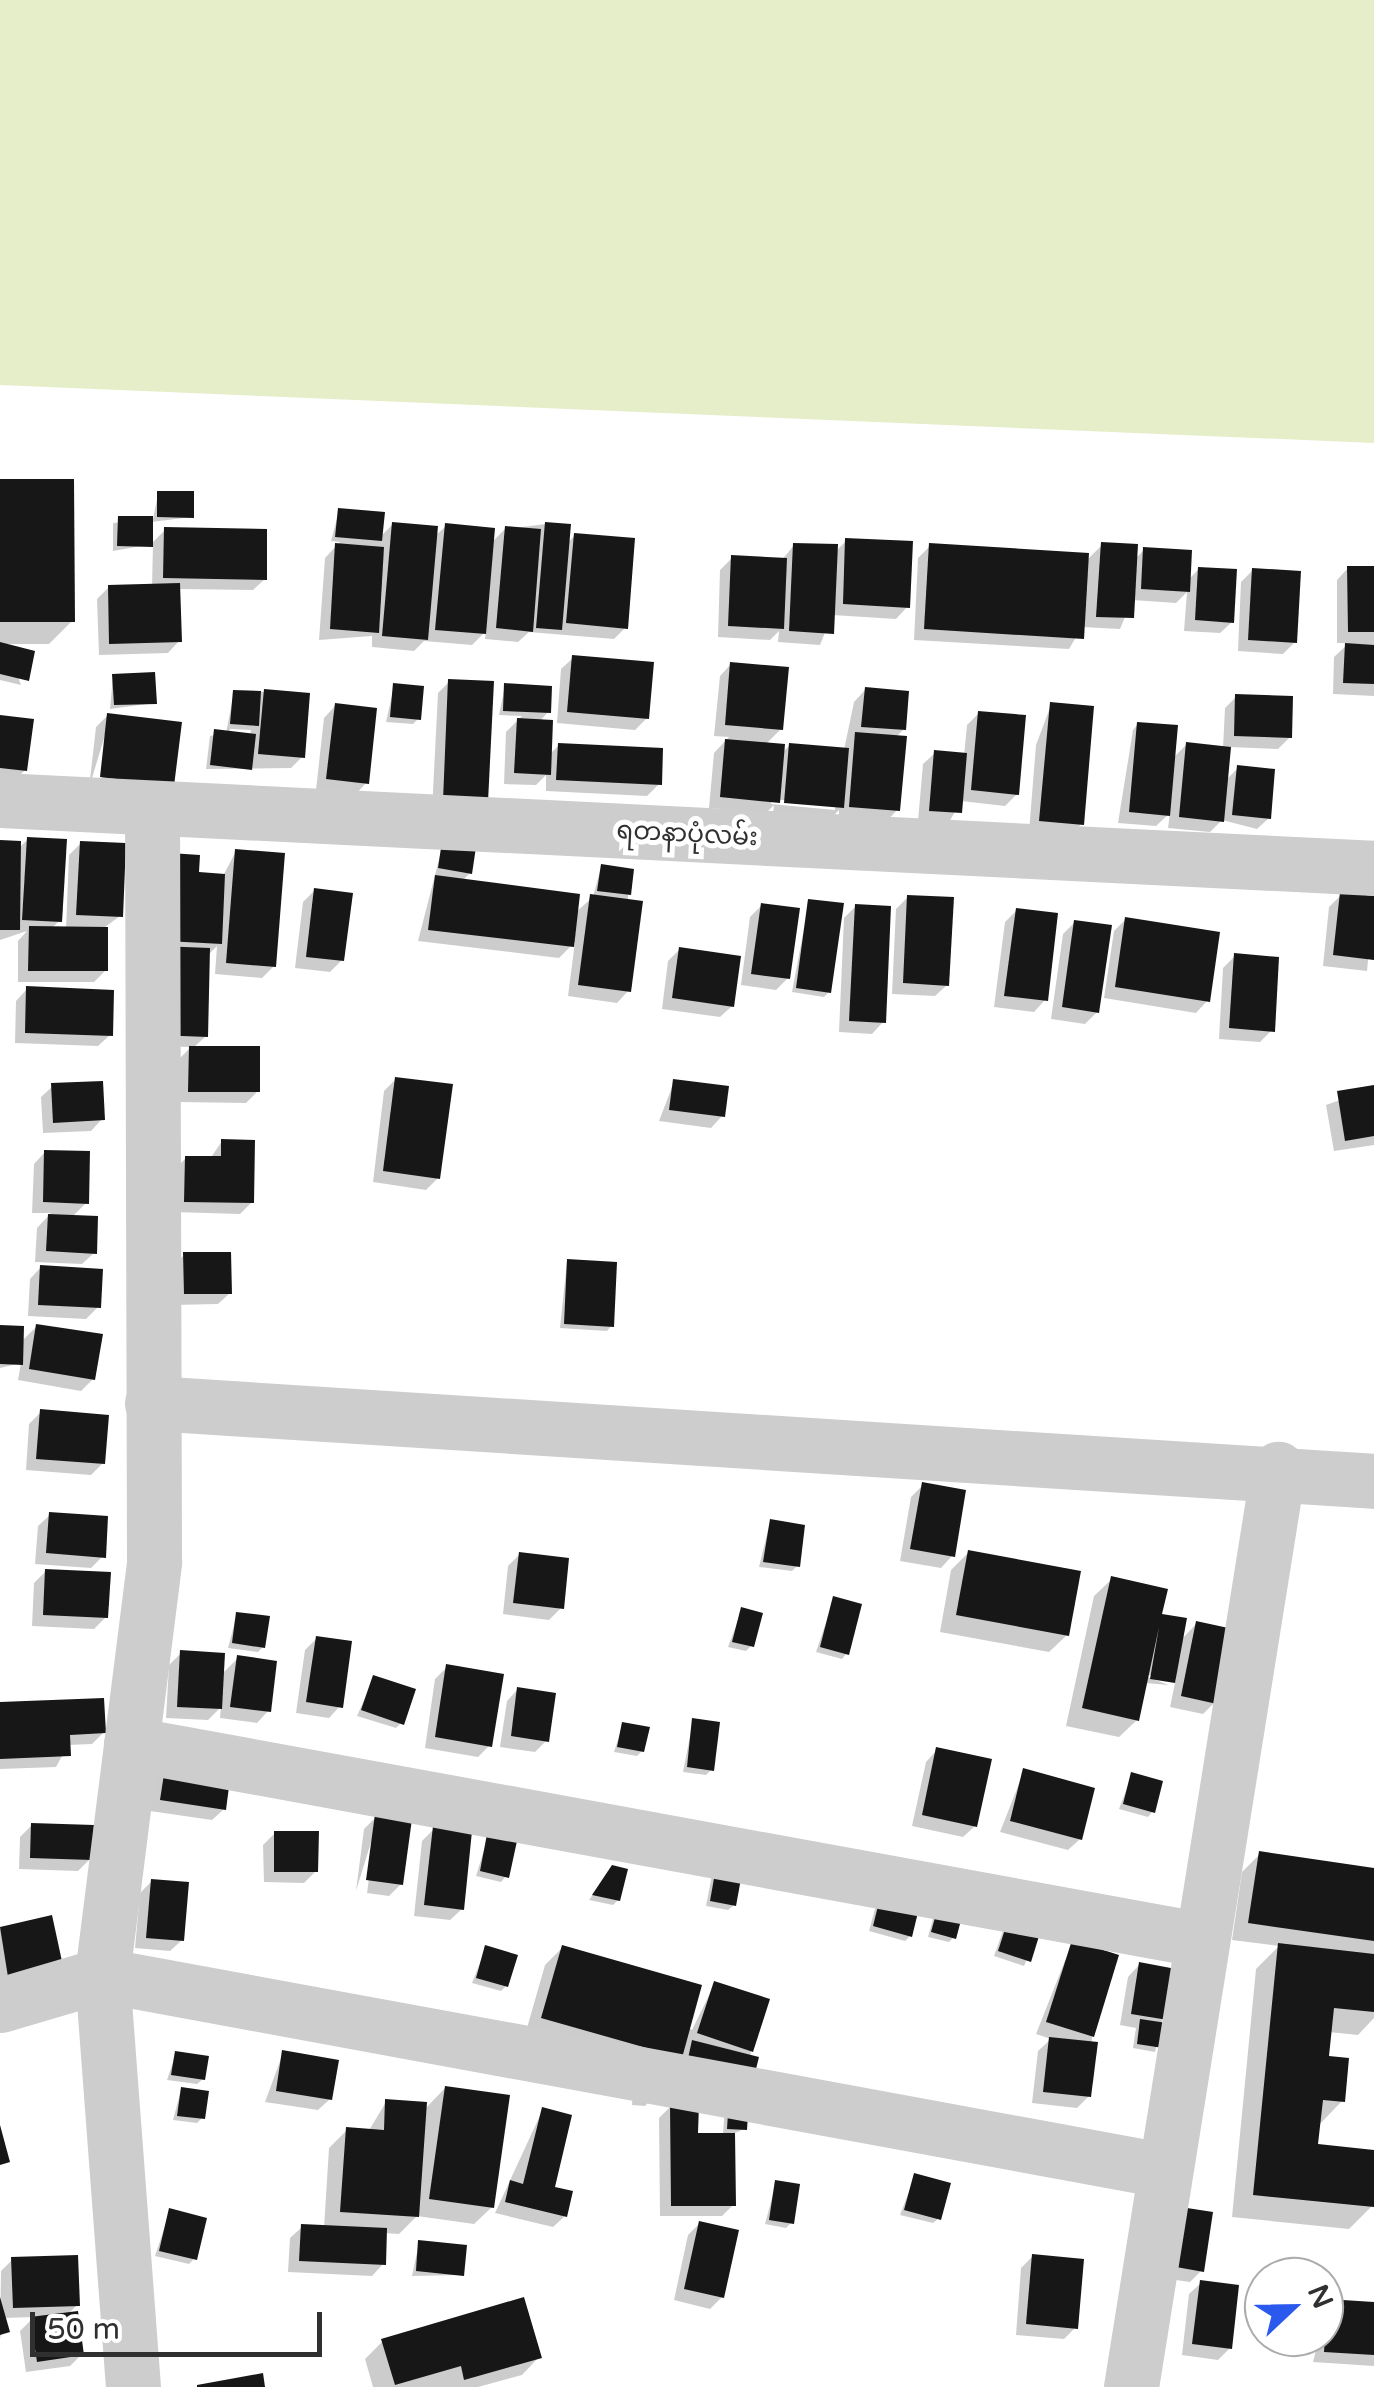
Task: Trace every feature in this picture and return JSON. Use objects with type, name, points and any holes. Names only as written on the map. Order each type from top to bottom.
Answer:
[{"type":"street","name":"ရတနာပုံလမ်း","points":[[0,800],[1374,868]]},
{"type":"street","points":[[133,2387],[102,1976],[154,1561],[152,808]]},
{"type":"street","points":[[152,1403],[1278,1469],[1374,1481]]},
{"type":"street","points":[[1131,2387],[1198,1939],[1278,1469]]},
{"type":"street","points":[[131,1744],[1198,1939]]},
{"type":"street","points":[[0,2005],[102,1976],[1162,2170]]},
{"type":"shaded area","points":[[0,0],[1374,0],[1374,443],[0,385]]},
{"type":"building","points":[[0,479],[74,479],[75,622],[0,622]]},
{"type":"building","points":[[157,491],[194,491],[194,518],[157,517]]},
{"type":"building","points":[[338,508],[385,512],[382,541],[335,537]]},
{"type":"building","points":[[118,516],[153,516],[153,547],[117,546]]},
{"type":"building","points":[[392,522],[438,526],[428,640],[382,636]]},
{"type":"building","points":[[545,522],[571,524],[562,630],[536,628]]},
{"type":"building","points":[[445,523],[495,528],[486,634],[435,630]]},
{"type":"building","points":[[505,526],[541,529],[533,632],[496,628]]},
{"type":"building","points":[[164,527],[267,529],[267,580],[163,578]]},
{"type":"building","points":[[574,533],[635,538],[628,629],[566,623]]},
{"type":"building","points":[[845,538],[913,541],[910,608],[843,604]]},
{"type":"building","points":[[1101,542],[1138,544],[1134,618],[1096,617]]},
{"type":"building","points":[[335,543],[384,547],[379,633],[330,629]]},
{"type":"building","points":[[793,543],[838,544],[834,634],[789,631]]},
{"type":"building","points":[[929,543],[1089,553],[1084,639],[924,629]]},
{"type":"building","points":[[1143,547],[1192,550],[1190,592],[1141,589]]},
{"type":"building","points":[[731,555],[787,558],[784,629],[728,626]]},
{"type":"building","points":[[1347,566],[1374,566],[1374,632],[1348,632]]},
{"type":"building","points":[[1198,567],[1237,569],[1234,623],[1195,620]]},
{"type":"building","points":[[1252,568],[1301,571],[1297,643],[1248,640]]},
{"type":"building","points":[[180,583],[182,642],[109,644],[108,585]]},
{"type":"building","points":[[0,642],[35,651],[29,681],[0,674]]},
{"type":"building","points":[[1345,643],[1374,645],[1374,684],[1343,683]]},
{"type":"building","points":[[572,655],[654,662],[649,719],[567,712]]},
{"type":"building","points":[[730,662],[789,667],[783,730],[725,725]]},
{"type":"building","points":[[155,672],[157,704],[114,705],[112,674]]},
{"type":"building","points":[[448,679],[494,681],[488,802],[443,801]]},
{"type":"building","points":[[393,683],[424,686],[421,720],[390,717]]},
{"type":"building","points":[[504,683],[552,686],[551,713],[503,711]]},
{"type":"building","points":[[865,687],[909,691],[906,730],[861,727]]},
{"type":"building","points":[[264,689],[310,693],[305,758],[258,754]]},
{"type":"building","points":[[233,690],[261,691],[259,726],[230,724]]},
{"type":"building","points":[[1235,694],[1293,696],[1292,738],[1234,736]]},
{"type":"building","points":[[1050,702],[1094,706],[1084,825],[1039,821]]},
{"type":"building","points":[[335,703],[377,708],[369,784],[326,779]]},
{"type":"building","points":[[978,711],[1026,715],[1019,795],[971,790]]},
{"type":"building","points":[[107,713],[182,722],[174,786],[100,777]]},
{"type":"building","points":[[0,715],[34,719],[27,771],[0,768]]},
{"type":"building","points":[[517,718],[553,720],[551,775],[514,773]]},
{"type":"building","points":[[1137,722],[1178,725],[1170,816],[1129,812]]},
{"type":"building","points":[[214,729],[256,734],[252,770],[210,765]]},
{"type":"building","points":[[855,732],[907,736],[900,811],[849,807]]},
{"type":"building","points":[[725,739],[785,744],[780,803],[720,797]]},
{"type":"building","points":[[1186,742],[1231,747],[1224,822],[1179,817]]},
{"type":"building","points":[[558,743],[663,748],[662,785],[556,780]]},
{"type":"building","points":[[789,743],[849,748],[844,808],[784,803]]},
{"type":"building","points":[[934,750],[967,753],[962,813],[929,811]]},
{"type":"building","points":[[1237,765],[1275,769],[1271,819],[1232,815]]},
{"type":"building","points":[[27,837],[67,839],[62,922],[22,920]]},
{"type":"building","points":[[0,840],[21,841],[20,930],[0,930]]},
{"type":"building","points":[[80,841],[126,843],[123,917],[76,915]]},
{"type":"building","points":[[442,841],[476,847],[472,874],[438,868]]},
{"type":"building","points":[[235,849],[285,853],[276,967],[226,963]]},
{"type":"building","points":[[170,853],[200,855],[199,872],[225,874],[222,944],[166,941]]},
{"type":"building","points":[[601,864],[634,869],[631,895],[597,891]]},
{"type":"building","points":[[435,875],[580,894],[574,947],[428,930]]},
{"type":"building","points":[[314,888],[353,893],[344,961],[306,957]]},
{"type":"building","points":[[1340,892],[1374,896],[1374,960],[1333,955]]},
{"type":"building","points":[[590,894],[643,901],[631,992],[578,985]]},
{"type":"building","points":[[907,895],[954,897],[949,986],[903,983]]},
{"type":"building","points":[[808,899],[844,903],[831,993],[796,988]]},
{"type":"building","points":[[761,903],[800,908],[790,979],[751,974]]},
{"type":"building","points":[[855,904],[891,906],[886,1023],[849,1021]]},
{"type":"building","points":[[1016,908],[1058,913],[1048,1001],[1004,996]]},
{"type":"building","points":[[1125,917],[1220,932],[1210,1002],[1115,987]]},
{"type":"building","points":[[1074,920],[1112,925],[1099,1013],[1062,1007]]},
{"type":"building","points":[[29,926],[108,927],[108,971],[28,971]]},
{"type":"building","points":[[159,946],[210,948],[208,1037],[156,1035]]},
{"type":"building","points":[[679,947],[741,956],[734,1007],[672,998]]},
{"type":"building","points":[[1234,953],[1279,957],[1275,1032],[1229,1028]]},
{"type":"building","points":[[26,986],[114,990],[113,1036],[25,1033]]},
{"type":"building","points":[[189,1046],[260,1046],[260,1092],[188,1092]]},
{"type":"building","points":[[395,1077],[453,1084],[440,1179],[383,1171]]},
{"type":"building","points":[[673,1079],[729,1086],[725,1117],[669,1110]]},
{"type":"building","points":[[103,1081],[105,1120],[53,1123],[51,1083]]},
{"type":"building","points":[[1374,1085],[1374,1136],[1345,1141],[1337,1091]]},
{"type":"building","points":[[221,1139],[255,1140],[254,1203],[184,1202],[185,1156],[221,1156]]},
{"type":"building","points":[[44,1150],[90,1151],[89,1204],[43,1202]]},
{"type":"building","points":[[48,1214],[98,1216],[97,1254],[46,1251]]},
{"type":"building","points":[[183,1252],[231,1252],[232,1294],[184,1294]]},
{"type":"building","points":[[567,1259],[617,1262],[614,1327],[564,1324]]},
{"type":"building","points":[[40,1265],[103,1269],[101,1308],[38,1305]]},
{"type":"building","points":[[36,1324],[103,1334],[95,1380],[29,1369]]},
{"type":"building","points":[[0,1325],[24,1326],[23,1365],[0,1364]]},
{"type":"building","points":[[40,1409],[109,1415],[105,1464],[36,1459]]},
{"type":"building","points":[[922,1482],[966,1490],[955,1557],[910,1549]]},
{"type":"building","points":[[49,1512],[108,1516],[106,1558],[46,1553]]},
{"type":"building","points":[[770,1519],[805,1525],[800,1567],[763,1562]]},
{"type":"building","points":[[968,1550],[1081,1571],[1069,1636],[956,1615]]},
{"type":"building","points":[[519,1552],[569,1558],[564,1609],[513,1603]]},
{"type":"building","points":[[45,1569],[111,1572],[108,1618],[43,1615]]},
{"type":"building","points":[[1111,1576],[1168,1589],[1162,1614],[1187,1618],[1175,1683],[1150,1679],[1159,1627],[1139,1721],[1082,1708]]},
{"type":"building","points":[[833,1596],[862,1604],[849,1655],[820,1647]]},
{"type":"building","points":[[741,1607],[763,1613],[754,1647],[732,1642]]},
{"type":"building","points":[[236,1612],[270,1616],[265,1648],[232,1643]]},
{"type":"building","points":[[1196,1621],[1233,1629],[1217,1704],[1181,1696]]},
{"type":"building","points":[[316,1636],[352,1641],[343,1708],[306,1702]]},
{"type":"building","points":[[180,1650],[225,1653],[222,1709],[177,1707]]},
{"type":"building","points":[[237,1655],[277,1661],[271,1712],[230,1707]]},
{"type":"building","points":[[446,1664],[504,1674],[492,1747],[435,1737]]},
{"type":"building","points":[[373,1675],[416,1689],[404,1725],[361,1710]]},
{"type":"building","points":[[517,1687],[556,1693],[549,1742],[511,1736]]},
{"type":"building","points":[[104,1698],[106,1733],[70,1735],[71,1756],[0,1759],[0,1702]]},
{"type":"building","points":[[692,1718],[720,1722],[714,1771],[687,1767]]},
{"type":"building","points":[[622,1722],[650,1727],[644,1752],[617,1747]]},
{"type":"building","points":[[936,1747],[992,1759],[977,1827],[922,1815]]},
{"type":"building","points":[[166,1761],[231,1771],[226,1810],[160,1800]]},
{"type":"building","points":[[1023,1768],[1095,1788],[1082,1840],[1010,1821]]},
{"type":"building","points":[[1131,1772],[1163,1781],[1155,1813],[1123,1804]]},
{"type":"building","points":[[375,1814],[412,1819],[403,1885],[366,1880]]},
{"type":"building","points":[[31,1823],[94,1825],[92,1860],[30,1858]]},
{"type":"building","points":[[433,1826],[472,1831],[464,1910],[424,1905]]},
{"type":"building","points":[[274,1831],[319,1831],[318,1872],[274,1872]]},
{"type":"building","points":[[487,1834],[517,1841],[509,1878],[480,1871]]},
{"type":"building","points":[[1259,1851],[1374,1868],[1374,1941],[1248,1923]]},
{"type":"building","points":[[612,1865],[628,1869],[620,1901],[592,1895]]},
{"type":"building","points":[[716,1867],[742,1873],[736,1906],[710,1901]]},
{"type":"building","points":[[151,1879],[189,1882],[184,1941],[146,1938]]},
{"type":"building","points":[[882,1890],[921,1900],[912,1937],[873,1926]]},
{"type":"building","points":[[939,1903],[964,1909],[956,1939],[931,1932]]},
{"type":"building","points":[[52,1915],[63,1966],[8,1977],[0,1927]]},
{"type":"building","points":[[1007,1923],[1040,1933],[1031,1962],[998,1951]]},
{"type":"building","points":[[1072,1940],[1119,1955],[1094,2037],[1046,2022]]},
{"type":"building","points":[[1278,1943],[1374,1954],[1374,2012],[1334,2008],[1329,2056],[1349,2058],[1345,2102],[1323,2100],[1318,2144],[1374,2150],[1374,2207],[1253,2195]]},
{"type":"building","points":[[485,1945],[518,1955],[508,1987],[476,1978]]},
{"type":"building","points":[[562,1945],[702,1985],[682,2058],[541,2018]]},
{"type":"building","points":[[1139,1962],[1176,1969],[1168,2020],[1131,2014]]},
{"type":"building","points":[[714,1981],[770,1999],[753,2052],[697,2033]]},
{"type":"building","points":[[1140,2019],[1167,2023],[1163,2048],[1137,2044]]},
{"type":"building","points":[[1049,2037],[1098,2042],[1091,2097],[1043,2092]]},
{"type":"building","points":[[692,2040],[759,2057],[751,2089],[685,2072]]},
{"type":"building","points":[[282,2050],[339,2060],[332,2100],[276,2091]]},
{"type":"building","points":[[175,2051],[209,2056],[205,2080],[171,2075]]},
{"type":"building","points":[[445,2086],[510,2095],[494,2208],[429,2199]]},
{"type":"building","points":[[181,2087],[209,2091],[205,2119],[177,2116]]},
{"type":"building","points":[[729,2096],[749,2098],[747,2130],[727,2129]]},
{"type":"building","points":[[385,2099],[427,2102],[419,2217],[340,2212],[346,2127],[384,2130]]},
{"type":"building","points":[[670,2104],[699,2104],[698,2133],[735,2133],[736,2206],[671,2206]]},
{"type":"building","points":[[542,2107],[572,2115],[555,2187],[573,2191],[567,2217],[505,2202],[510,2180],[523,2184]]},
{"type":"building","points":[[0,2125],[10,2162],[0,2165]]},
{"type":"building","points":[[914,2173],[951,2183],[941,2220],[904,2210]]},
{"type":"building","points":[[775,2180],[800,2184],[794,2224],[769,2220]]},
{"type":"building","points":[[1174,2206],[1213,2212],[1204,2272],[1165,2265]]},
{"type":"building","points":[[169,2208],[207,2218],[197,2260],[159,2251]]},
{"type":"building","points":[[699,2221],[739,2230],[724,2298],[684,2289]]},
{"type":"building","points":[[301,2224],[387,2228],[386,2265],[299,2261]]},
{"type":"building","points":[[418,2240],[467,2245],[464,2276],[416,2271]]},
{"type":"building","points":[[1032,2254],[1084,2259],[1078,2329],[1026,2324]]},
{"type":"building","points":[[78,2255],[80,2306],[13,2308],[11,2257]]},
{"type":"building","points":[[1200,2280],[1239,2285],[1232,2349],[1192,2344]]},
{"type":"building","points":[[0,2297],[10,2332],[0,2335]]},
{"type":"building","points":[[524,2297],[542,2358],[464,2380],[461,2366],[395,2385],[381,2339]]},
{"type":"building","points":[[1344,2300],[1374,2302],[1374,2355],[1344,2353]]},
{"type":"building","points":[[78,2311],[84,2355],[37,2362],[30,2317]]},
{"type":"building","points":[[263,2373],[265,2387],[197,2387],[197,2385]]}]
